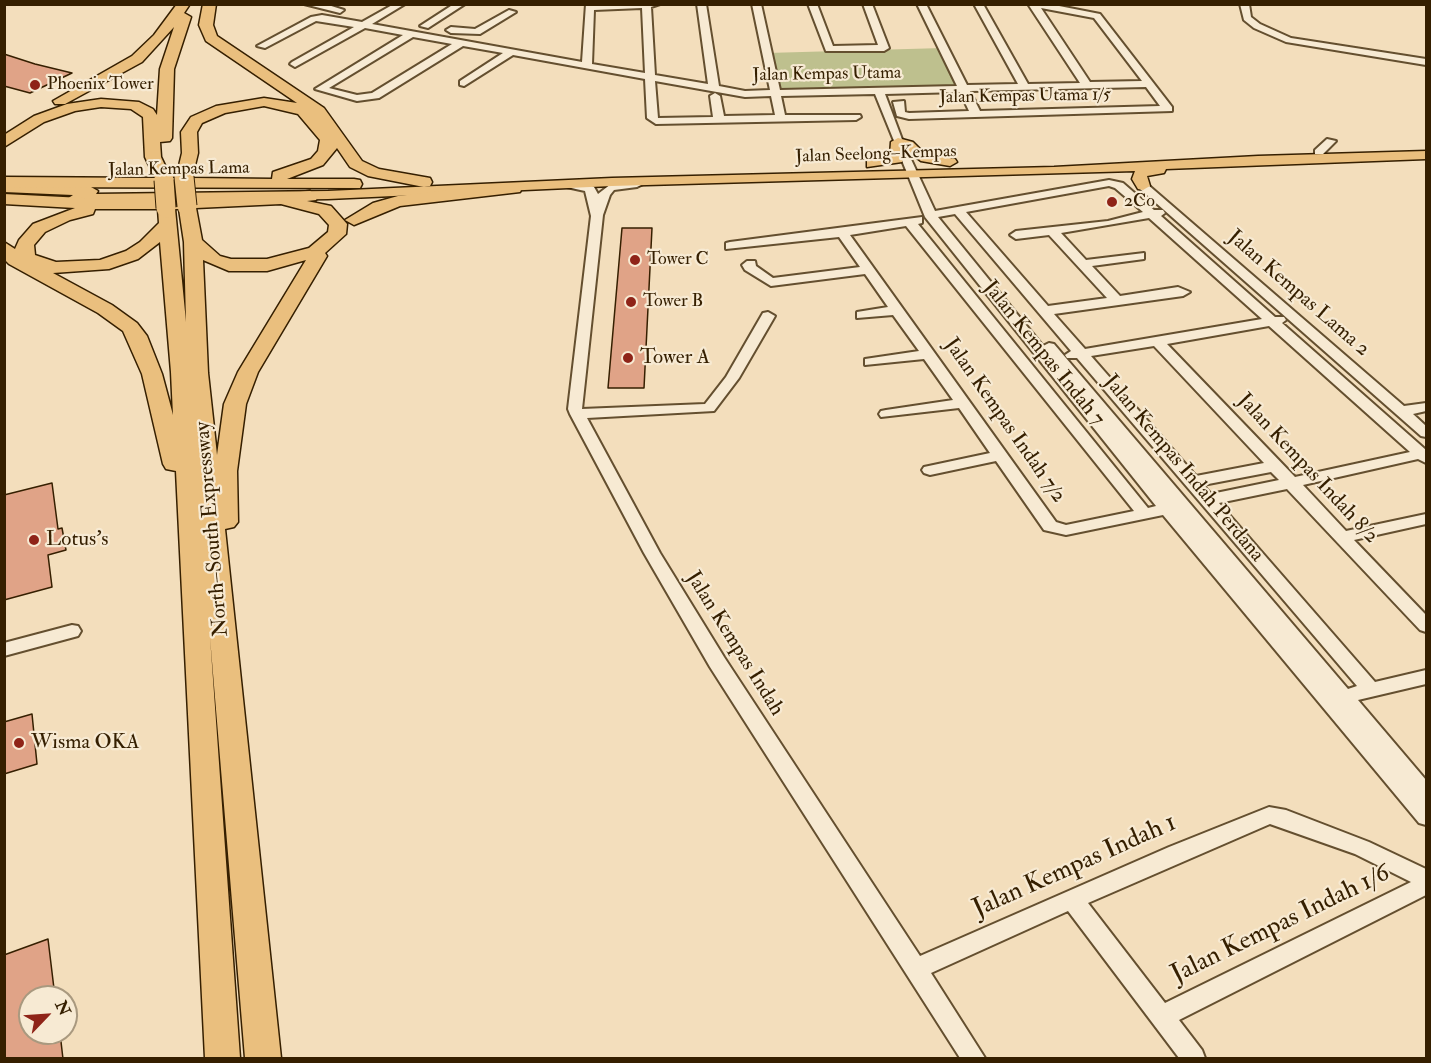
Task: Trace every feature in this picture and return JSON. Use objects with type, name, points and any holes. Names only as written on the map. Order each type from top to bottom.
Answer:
[{"type":"highway","points":[[4,135],[47,107],[117,73],[137,59],[159,38],[184,4]]},
{"type":"highway","name":"North–South Expressway","points":[[190,4],[178,32],[167,69],[164,180],[181,372],[187,510],[222,1059]]},
{"type":"highway","name":"North–South Expressway","points":[[202,4],[186,39],[181,62],[177,141],[193,242],[198,374],[263,1059]]},
{"type":"highway","points":[[210,4],[206,25],[211,38],[320,111],[356,164],[374,173],[424,182]]},
{"type":"highway","points":[[184,177],[191,125],[203,116],[221,109],[264,102],[292,106],[310,117],[328,139],[329,147],[326,154],[305,168],[277,177],[213,182]]},
{"type":"highway","points":[[4,142],[39,119],[72,107],[101,103],[134,105],[148,112],[151,117],[153,157],[164,180]]},
{"type":"highway","points":[[4,177],[106,184]]},
{"type":"highway","points":[[4,182],[354,184]]},
{"type":"highway","points":[[354,220],[379,207],[398,201],[514,188]]},
{"type":"highway","points":[[254,202],[328,195]]},
{"type":"highway","points":[[4,198],[122,206]]},
{"type":"highway","points":[[167,216],[146,246],[132,255],[102,265],[54,268],[39,265],[29,259],[24,252],[30,237],[51,221],[78,211],[122,206],[294,203],[325,210],[338,224],[337,234],[332,241],[315,252],[267,266],[229,265],[214,260],[193,242]]},
{"type":"highway","points":[[4,247],[15,260],[24,266],[112,313],[137,336],[152,374],[187,510]]},
{"type":"highway","points":[[222,629],[226,471],[235,404],[248,372],[318,256]]},
{"type":"highway","points":[[211,1059],[217,976]]},
{"type":"main road","points":[[740,172],[894,161],[899,156],[903,144],[914,153],[928,159],[967,162]]},
{"type":"main road","name":"Jalan Seelong–Kempas","points":[[328,195],[565,184],[836,176],[902,176],[912,179],[967,162],[1106,156],[1426,150]]},
{"type":"main road","name":"Jalan Seelong–Kempas","points":[[354,184],[740,172],[919,175],[1426,155]]},
{"type":"main road","points":[[1106,156],[1088,162],[1092,169],[1143,186]]},
{"type":"main road","points":[[1143,186],[1139,176],[1144,172],[1213,164]]},
{"type":"main road","name":"Jalan Kempas Lama","points":[[4,188],[103,191],[354,184]]},
{"type":"main road","name":"Jalan Kempas Lama","points":[[4,198],[328,195]]},
{"type":"street","points":[[308,4],[473,33],[512,12]]},
{"type":"street","points":[[295,64],[401,4]]},
{"type":"street","points":[[425,26],[461,4]]},
{"type":"street","points":[[588,64],[590,6],[656,4]]},
{"type":"street","points":[[701,4],[719,121]]},
{"type":"street","points":[[756,4],[781,119]]},
{"type":"street","points":[[812,4],[829,49],[884,48],[867,4]]},
{"type":"street","points":[[921,4],[976,114]]},
{"type":"street","points":[[978,4],[1025,87]]},
{"type":"street","points":[[1244,4],[1247,18],[1257,26],[1289,40],[1426,62]]},
{"type":"street","points":[[646,5],[652,118],[656,121],[856,117]]},
{"type":"street","points":[[1033,5],[1097,16],[1149,84]]},
{"type":"street","points":[[1033,5],[1087,86]]},
{"type":"street","name":"Jalan Kempas Utama","points":[[262,46],[318,18],[588,64],[651,76],[715,92],[745,94],[1149,84]]},
{"type":"street","points":[[412,34],[320,89],[357,98],[375,96],[461,43]]},
{"type":"street","points":[[464,83],[510,52]]},
{"type":"street","name":"Jalan Kempas Utama 1/5","points":[[900,103],[897,104],[901,114],[905,116],[1165,110],[1168,106],[1149,84]]},
{"type":"street","points":[[1055,87],[1072,112]]},
{"type":"street","points":[[884,90],[901,123],[903,144]]},
{"type":"street","points":[[884,90],[903,144]]},
{"type":"street","points":[[1319,152],[1331,141]]},
{"type":"street","name":"Jalan Kempas Indah Perdana","points":[[903,144],[919,175],[934,216],[1335,699],[1426,817]]},
{"type":"street","points":[[597,216],[603,206],[604,194],[611,187],[655,182]]},
{"type":"street","points":[[730,246],[842,233],[1109,183],[1119,185],[1424,456]]},
{"type":"street","points":[[565,184],[582,185],[590,189],[595,199],[597,216]]},
{"type":"street","name":"Jalan Kempas Lama 2","points":[[1143,186],[1426,433]]},
{"type":"street","points":[[958,211],[1371,690]]},
{"type":"street","points":[[1016,235],[1172,211]]},
{"type":"street","name":"Jalan Kempas Indah","points":[[597,216],[575,409],[577,414],[652,553],[717,662],[973,1059]]},
{"type":"street","name":"Jalan Kempas Indah 7","points":[[909,221],[1145,514]]},
{"type":"street","points":[[1052,231],[1117,300]]},
{"type":"street","name":"Jalan Kempas Indah 7/2","points":[[842,233],[1050,526],[1066,530],[1175,507]]},
{"type":"street","points":[[1083,264],[1140,256]]},
{"type":"street","points":[[751,264],[748,265],[749,267],[771,282],[868,270]]},
{"type":"street","points":[[1044,311],[1183,292]]},
{"type":"street","points":[[862,315],[897,310]]},
{"type":"street","points":[[577,414],[709,408],[732,378],[768,316]]},
{"type":"street","points":[[1052,359],[1294,318]]},
{"type":"street","name":"Jalan Kempas Indah 8/2","points":[[1158,342],[1426,626]]},
{"type":"street","points":[[870,362],[928,354]]},
{"type":"street","points":[[886,414],[963,403]]},
{"type":"street","points":[[1401,411],[1426,407]]},
{"type":"street","points":[[930,470],[1000,455]]},
{"type":"street","points":[[1207,500],[1424,456]]},
{"type":"street","points":[[1191,482],[1275,466]]},
{"type":"street","points":[[1343,537],[1426,519]]},
{"type":"street","points":[[4,650],[72,631]]},
{"type":"street","points":[[1335,699],[1426,677]]},
{"type":"street","name":"Jalan Kempas Indah Perdana","points":[[1335,699],[1426,794]]},
{"type":"street","name":"Jalan Kempas Indah 1","points":[[916,969],[1072,898],[1269,815],[1279,816],[1362,848],[1426,879]]},
{"type":"street","name":"Jalan Kempas Indah 1/6","points":[[1161,1017],[1426,885]]},
{"type":"street","points":[[1072,898],[1193,1059]]},
{"type":"green space","points":[[943,48],[963,89],[775,93],[767,53]]},
{"type":"building","points":[[4,54],[72,73],[30,93],[4,86]]},
{"type":"building","points":[[622,228],[652,228],[644,388],[608,388]]},
{"type":"building","name":"Lotus's","points":[[52,483],[58,529],[62,528],[66,550],[48,555],[52,587],[4,600],[4,495]]},
{"type":"building","name":"Wisma OKA","points":[[32,714],[37,764],[4,774],[4,722]]},
{"type":"building","points":[[48,939],[54,985],[18,985],[18,1045],[61,1045],[63,1059],[4,1059],[4,955]]},
{"type":"place","name":"Phoenix Tower","points":[[35,85]]},
{"type":"place","name":"2Co","points":[[1112,202]]},
{"type":"place","name":"Tower C","points":[[635,260]]},
{"type":"place","name":"Tower B","points":[[631,302]]},
{"type":"place","name":"Tower A","points":[[628,358]]},
{"type":"place","name":"Lotus's","points":[[34,540]]},
{"type":"place","name":"Wisma OKA","points":[[19,743]]}]
